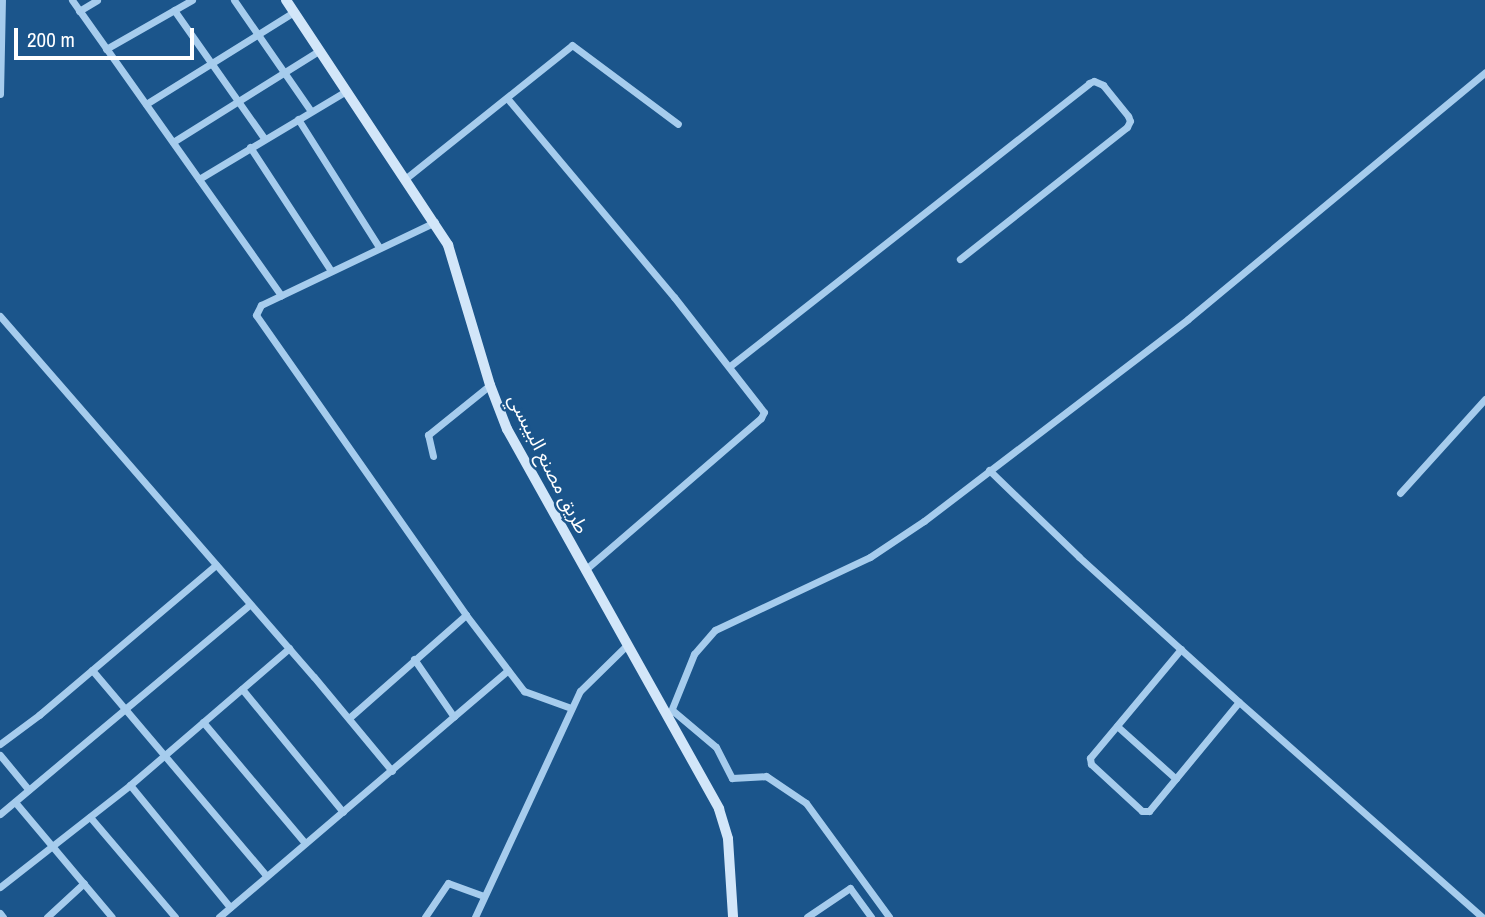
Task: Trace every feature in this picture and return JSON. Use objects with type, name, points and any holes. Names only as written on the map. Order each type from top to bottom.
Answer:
[{"type":"main road","name":"طريق مصنع البيبسي","points":[[286,0],[435,222],[454,260],[490,385],[514,443],[628,645],[670,713],[723,819],[729,849],[733,917]]},
{"type":"street","points":[[0,94],[2,0]]},
{"type":"street","points":[[72,0],[281,295]]},
{"type":"street","points":[[79,11],[97,0]]},
{"type":"street","points":[[106,48],[192,0]]},
{"type":"street","points":[[234,0],[311,111]]},
{"type":"street","points":[[174,10],[264,138]]},
{"type":"street","points":[[146,104],[294,12]]},
{"type":"street","points":[[405,178],[572,45],[678,124]]},
{"type":"street","points":[[173,142],[320,50]]},
{"type":"street","points":[[889,917],[806,803],[766,776],[732,778],[716,747],[670,713],[694,654],[715,630],[880,551],[1188,319],[1485,72]]},
{"type":"street","points":[[730,366],[1089,83],[1094,81],[1103,85],[1128,116],[1130,121],[1126,127],[960,259]]},
{"type":"street","points":[[199,179],[346,91]]},
{"type":"street","points":[[507,98],[763,408],[761,418],[585,570]]},
{"type":"street","points":[[298,119],[379,247]]},
{"type":"street","points":[[250,147],[331,271]]},
{"type":"street","points":[[435,222],[261,305],[256,315],[466,615],[524,691],[572,708]]},
{"type":"street","points":[[0,316],[289,648],[392,771]]},
{"type":"street","points":[[433,456],[428,435],[490,385]]},
{"type":"street","points":[[1400,493],[1485,399]]},
{"type":"street","points":[[989,470],[1238,702],[1482,917]]},
{"type":"street","points":[[0,744],[216,565]]},
{"type":"street","points":[[0,814],[250,604]]},
{"type":"street","points":[[349,718],[466,615]]},
{"type":"street","points":[[475,917],[580,691],[628,645]]},
{"type":"street","points":[[0,887],[130,785],[289,648]]},
{"type":"street","points":[[1181,649],[1089,762],[1142,811],[1149,811],[1238,702]]},
{"type":"street","points":[[414,659],[454,717]]},
{"type":"street","points":[[92,670],[267,876]]},
{"type":"street","points":[[219,917],[508,670]]},
{"type":"street","points":[[242,689],[343,812]]},
{"type":"street","points":[[203,722],[305,844]]},
{"type":"street","points":[[1116,726],[1176,779]]},
{"type":"street","points":[[0,755],[29,790]]},
{"type":"street","points":[[130,785],[230,907]]},
{"type":"street","points":[[15,802],[50,847],[112,917]]},
{"type":"street","points":[[90,817],[175,917]]},
{"type":"street","points":[[47,917],[84,883]]},
{"type":"street","points":[[425,917],[448,883],[484,896]]},
{"type":"street","points":[[807,917],[850,888],[870,917]]}]
